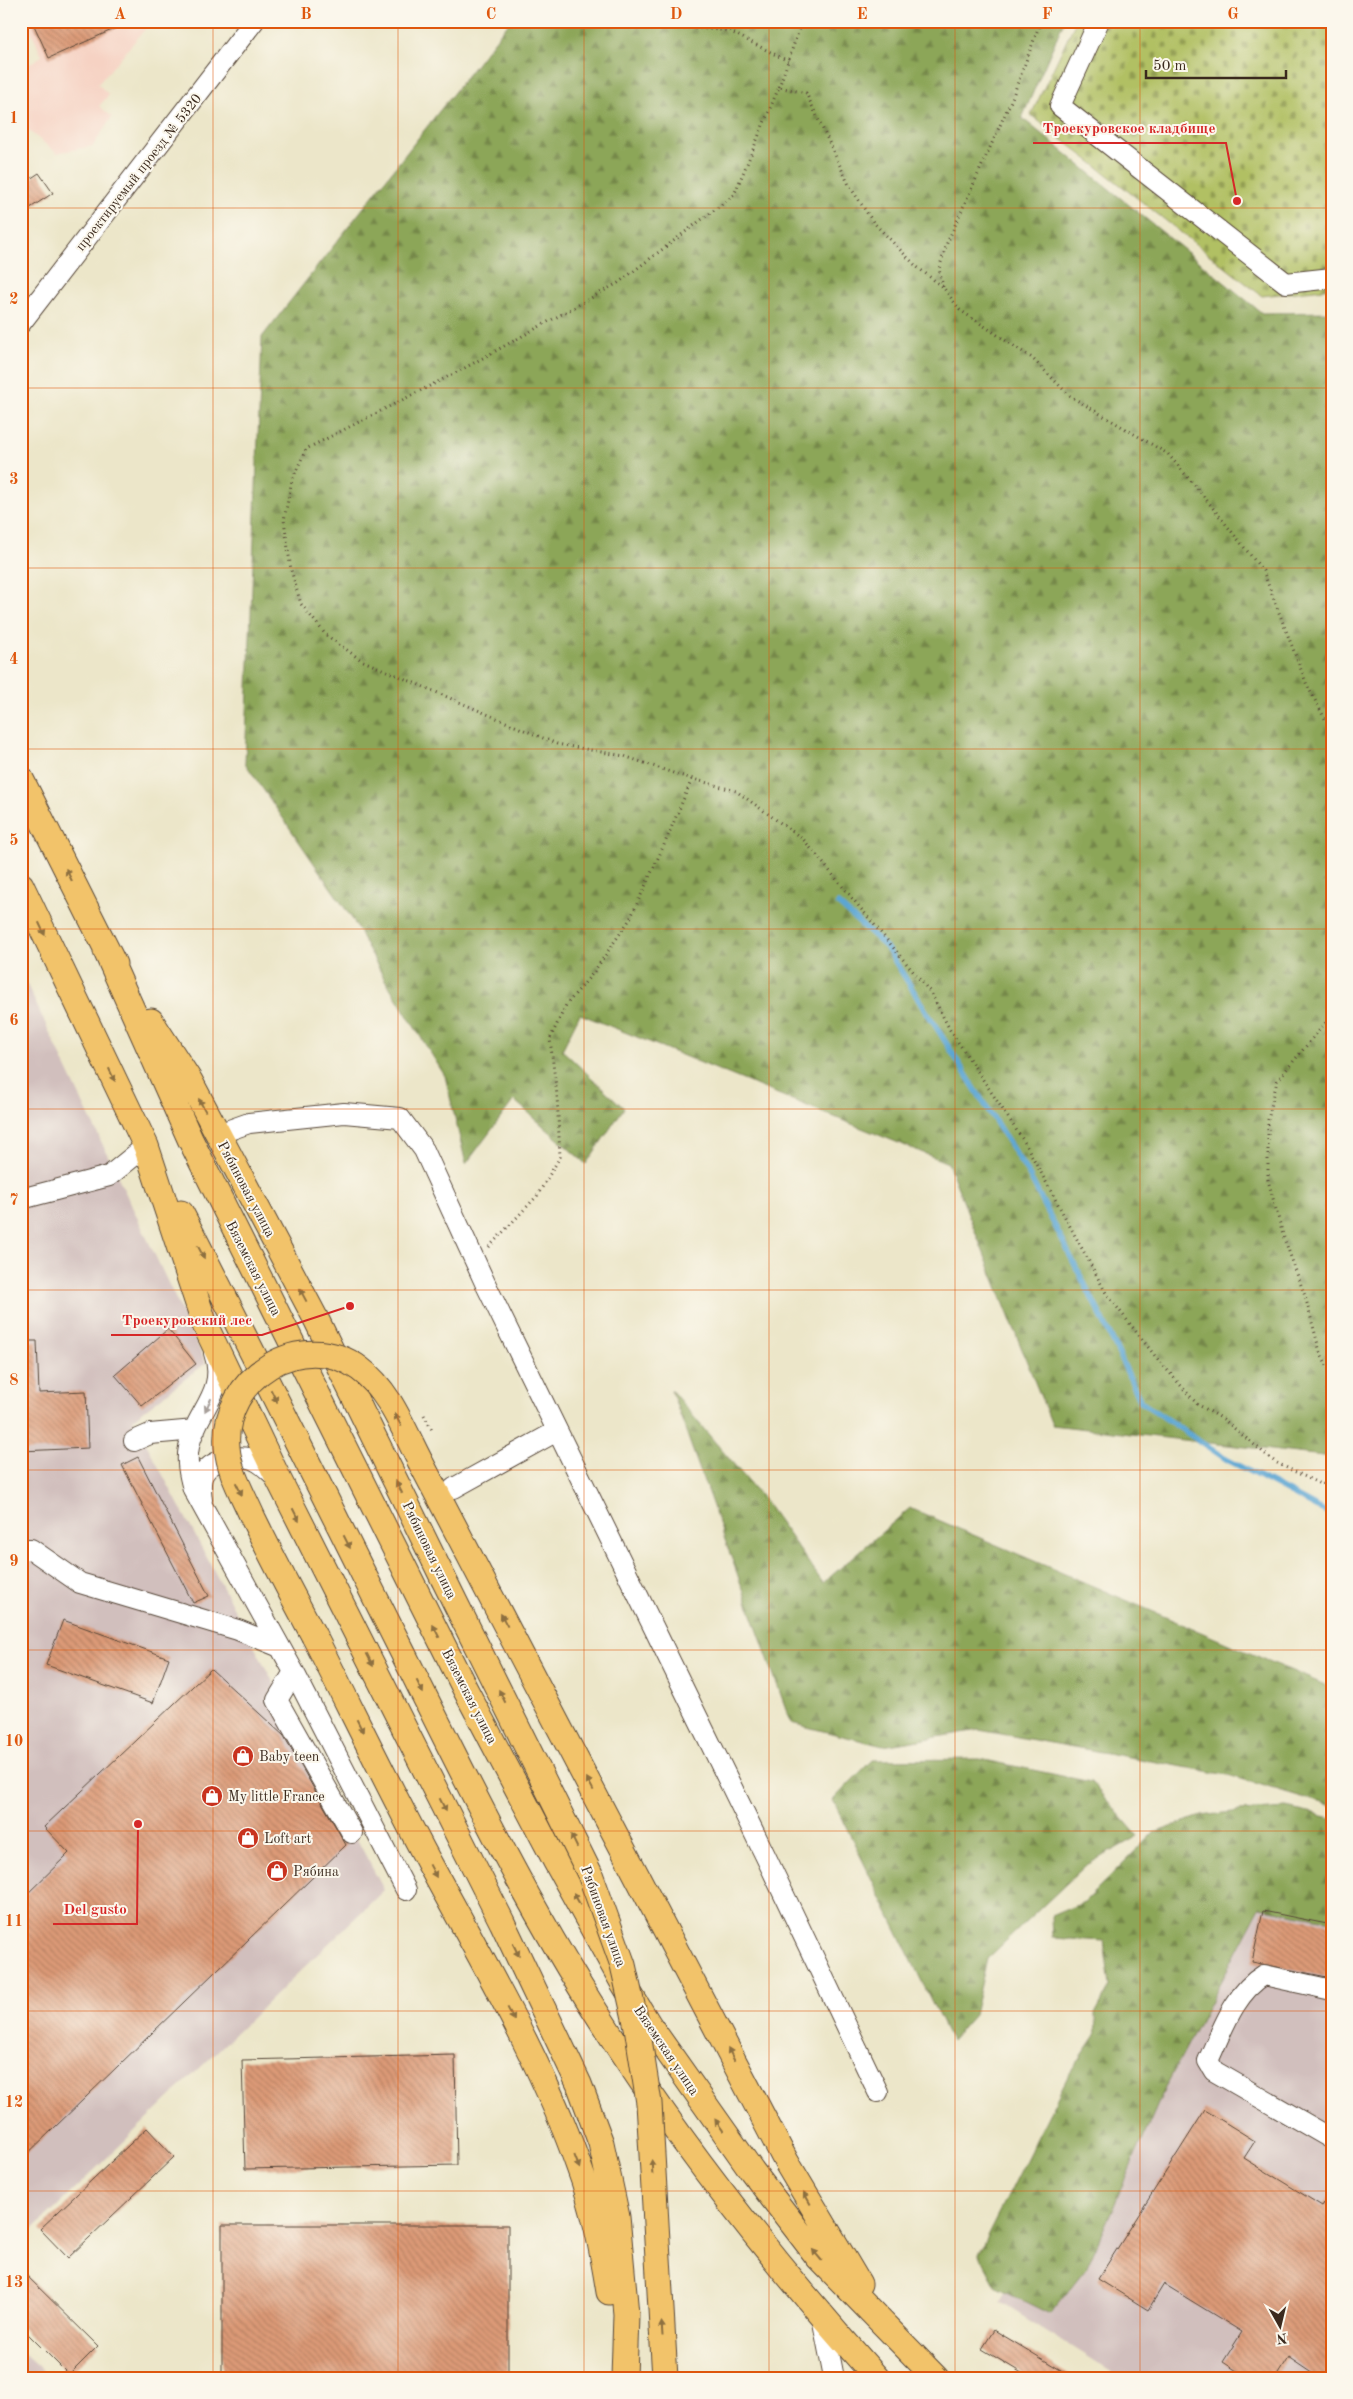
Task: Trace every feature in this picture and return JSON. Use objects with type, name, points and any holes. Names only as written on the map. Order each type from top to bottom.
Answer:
[{"type":"main road","name":"Рябиновая улица","points":[[21,779],[106,951],[190,1081],[317,1321],[590,1874],[623,1965],[637,2027],[650,2103],[665,2378]]},
{"type":"main road","points":[[21,884],[146,1146],[224,1296],[462,1770],[565,1962],[602,2021],[756,2238],[822,2317],[877,2378]]},
{"type":"main road","name":"Вяземская улица","points":[[106,951],[190,1140],[421,1600],[552,1854],[622,1981],[649,2025],[752,2171],[818,2257],[936,2378]]},
{"type":"main road","points":[[146,1146],[205,1325],[279,1480],[502,1922],[580,2084],[600,2142],[617,2217],[626,2314],[624,2378]]},
{"type":"main road","points":[[624,2378],[599,2232],[580,2167],[559,2116],[523,2037],[430,1864],[234,1477],[227,1448],[227,1433],[234,1404],[250,1380],[274,1362],[302,1354],[317,1354],[346,1360],[359,1368],[380,1388],[787,2163],[826,2232],[887,2329]]},
{"type":"street","name":"проектируемый проезд № 5320","points":[[21,323],[254,21]]},
{"type":"street","points":[[1099,21],[1060,106],[1286,283],[1332,278]]},
{"type":"street","points":[[218,1134],[249,1123],[344,1113],[400,1118],[424,1150],[475,1261],[765,1855],[878,2092]]},
{"type":"street","points":[[21,1199],[109,1176],[146,1146]]},
{"type":"street","points":[[205,1325],[216,1358],[218,1376],[211,1399],[189,1444],[188,1471],[193,1488],[203,1510],[294,1672],[406,1890]]},
{"type":"street","points":[[134,1441],[150,1434],[195,1430]]},
{"type":"street","points":[[454,1488],[557,1431]]},
{"type":"street","points":[[203,1510],[201,1483],[204,1472],[226,1460],[240,1457],[257,1461],[279,1480]]},
{"type":"street","points":[[25,1553],[80,1583],[238,1630],[280,1647]]},
{"type":"street","points":[[294,1672],[278,1700],[352,1833]]},
{"type":"street","points":[[1332,1990],[1264,1975],[1254,1981],[1232,2009],[1208,2061],[1214,2072],[1332,2138]]},
{"type":"street","points":[[822,2317],[834,2378]]},
{"type":"path","points":[[630,21],[729,31],[788,61]]},
{"type":"path","points":[[802,21],[779,87],[734,195],[618,283],[461,370],[306,450],[292,480],[284,520],[291,570],[301,604],[326,635],[362,660],[557,744],[624,756],[692,779],[736,791],[803,839],[823,866],[899,953],[931,993],[950,1030],[1024,1143],[1106,1293],[1155,1356],[1191,1397],[1275,1462],[1320,1484],[1332,1485]]},
{"type":"path","points":[[943,287],[939,269],[947,244],[1011,101],[1041,21]]},
{"type":"path","points":[[779,87],[806,93],[849,185],[873,222],[917,267],[943,287],[960,310],[1032,358],[1070,396],[1168,454],[1202,493],[1263,571],[1306,685],[1332,732]]},
{"type":"path","points":[[475,1261],[537,1196],[560,1157],[557,1095],[550,1039],[566,1005],[593,973],[630,919],[692,779]]},
{"type":"path","points":[[1332,1015],[1277,1081],[1268,1120],[1268,1180],[1283,1236],[1305,1296],[1320,1352],[1332,1375]]},
{"type":"shaded area","points":[[27,21],[152,21],[98,84],[109,95],[99,106],[112,117],[93,146],[57,153],[21,125],[21,69],[42,56]]},
{"type":"shaded area","points":[[21,972],[206,1363],[133,1419],[384,1890],[21,2241]]},
{"type":"shaded area","points":[[1252,1888],[1332,1899],[1332,2378],[1121,2378],[1000,2302]]},
{"type":"shaded area","points":[[21,2351],[51,2378],[21,2378]]},
{"type":"green space","points":[[510,21],[1064,21],[1022,118],[1262,313],[1332,312],[1332,1457],[1052,1425],[948,1163],[580,1014],[562,1050],[624,1108],[586,1164],[514,1100],[466,1164],[445,1076],[384,978],[353,920],[245,763],[262,337]]},
{"type":"green space","points":[[1076,21],[1332,21],[1332,288],[1262,296],[1031,115]]},
{"type":"green space","points":[[671,1390],[764,1500],[823,1583],[910,1508],[1332,1688],[1332,1806],[1228,1775],[979,1730],[883,1746],[791,1723]]},
{"type":"green space","points":[[980,1759],[1091,1782],[1138,1836],[1085,1866],[987,1959],[974,2015],[951,2041],[833,1800],[872,1760]]},
{"type":"green space","points":[[1286,1808],[1332,1818],[1332,1921],[1260,1907],[1165,2088],[1086,2269],[1050,2314],[997,2288],[979,2254],[1068,2076],[1096,2035],[1095,2014],[1110,1986],[1104,1941],[1052,1938],[1051,1916],[1084,1902],[1153,1833],[1201,1816]]},
{"type":"building","points":[[32,21],[132,21],[49,58]]},
{"type":"building","points":[[39,173],[53,193],[21,214],[21,185]]},
{"type":"building","points":[[168,1329],[196,1364],[142,1406],[115,1375]]},
{"type":"building","points":[[21,1341],[37,1341],[39,1393],[86,1391],[88,1448],[21,1451]]},
{"type":"building","points":[[138,1457],[209,1596],[193,1603],[122,1465]]},
{"type":"building","points":[[63,1620],[169,1658],[153,1703],[46,1665]]},
{"type":"building","points":[[211,1669],[284,1736],[346,1845],[21,2160],[21,1900],[69,1853],[44,1827]]},
{"type":"building","points":[[1263,1911],[1332,1925],[1332,1978],[1252,1962]]},
{"type":"building","points":[[455,2055],[457,2165],[245,2169],[242,2060]]},
{"type":"building","points":[[1205,2110],[1255,2141],[1244,2158],[1322,2206],[1332,2191],[1332,2378],[1319,2378],[1288,2357],[1275,2378],[1248,2378],[1223,2362],[1242,2332],[1164,2284],[1148,2310],[1098,2279]]},
{"type":"building","points":[[147,2128],[174,2157],[68,2258],[40,2229]]},
{"type":"building","points":[[222,2225],[508,2225],[508,2378],[222,2378]]},
{"type":"building","points":[[21,2270],[98,2346],[69,2375],[21,2327]]},
{"type":"building","points":[[994,2330],[1074,2378],[1030,2378],[982,2349]]},
{"type":"waterway","points":[[838,904],[886,947],[1029,1175],[1103,1320],[1141,1402],[1226,1459],[1332,1515]]},
{"type":"place","name":"Троекуровское кладбище","points":[[1237,201]]},
{"type":"place","name":"Троекуровский лес","points":[[350,1306]]},
{"type":"place","name":"Baby teen","points":[[243,1756]]},
{"type":"place","name":"My little France","points":[[212,1796]]},
{"type":"place","name":"Del gusto","points":[[138,1824]]},
{"type":"place","name":"Loft art","points":[[248,1838]]},
{"type":"place","name":"Рябина","points":[[277,1871]]}]
